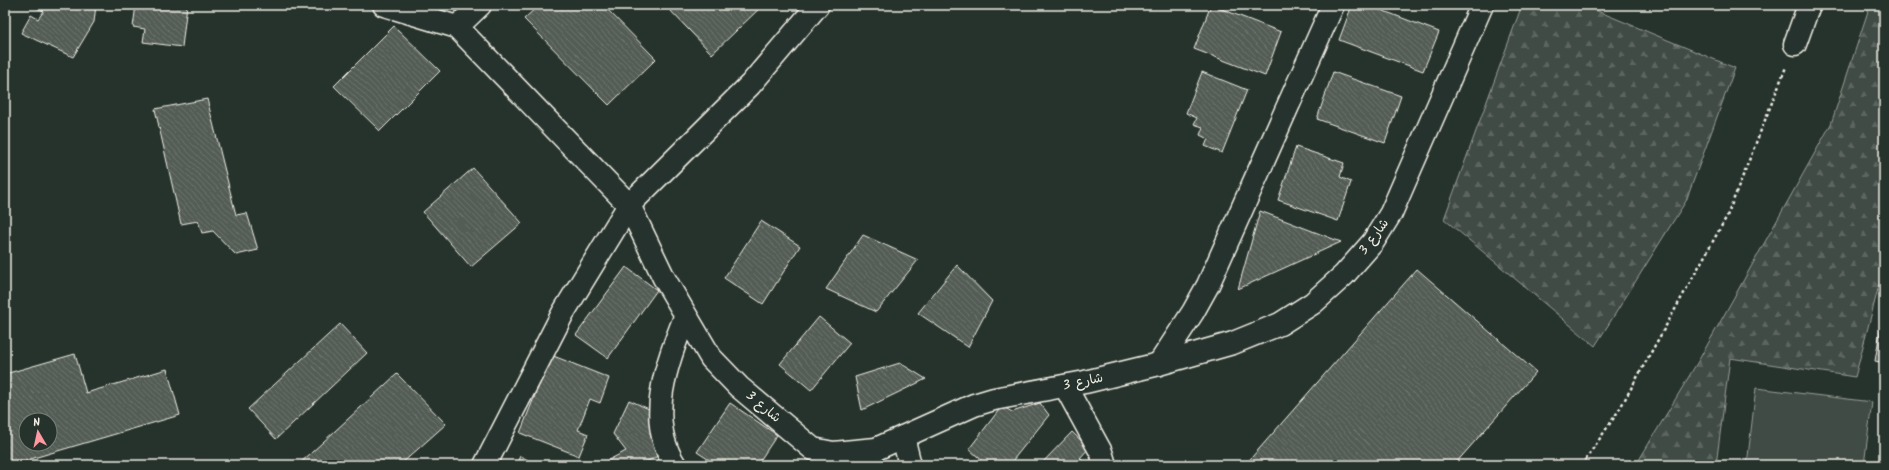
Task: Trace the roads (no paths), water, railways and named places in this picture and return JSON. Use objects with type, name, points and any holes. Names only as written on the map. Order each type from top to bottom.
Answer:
[{"type":"street","points":[[384,5],[457,27],[480,5]]},
{"type":"street","points":[[485,465],[563,313],[629,205],[750,85],[818,5]]},
{"type":"street","points":[[1160,364],[1193,312],[1208,285],[1332,5]]},
{"type":"street","name":"شارع 3","points":[[457,27],[629,205],[664,278],[685,317],[711,358],[739,387],[813,449],[832,453],[876,449],[974,405],[1020,394],[1066,386],[1160,364],[1233,343],[1280,324],[1313,303],[1359,259],[1373,242],[1391,213],[1482,5]]},
{"type":"street","points":[[1795,44],[1809,5]]},
{"type":"street","points":[[675,465],[662,432],[660,404],[662,386],[668,364],[685,317]]},
{"type":"street","points":[[1066,386],[1100,452],[1105,465]]},
{"type":"street","points":[[903,437],[910,465]]}]
